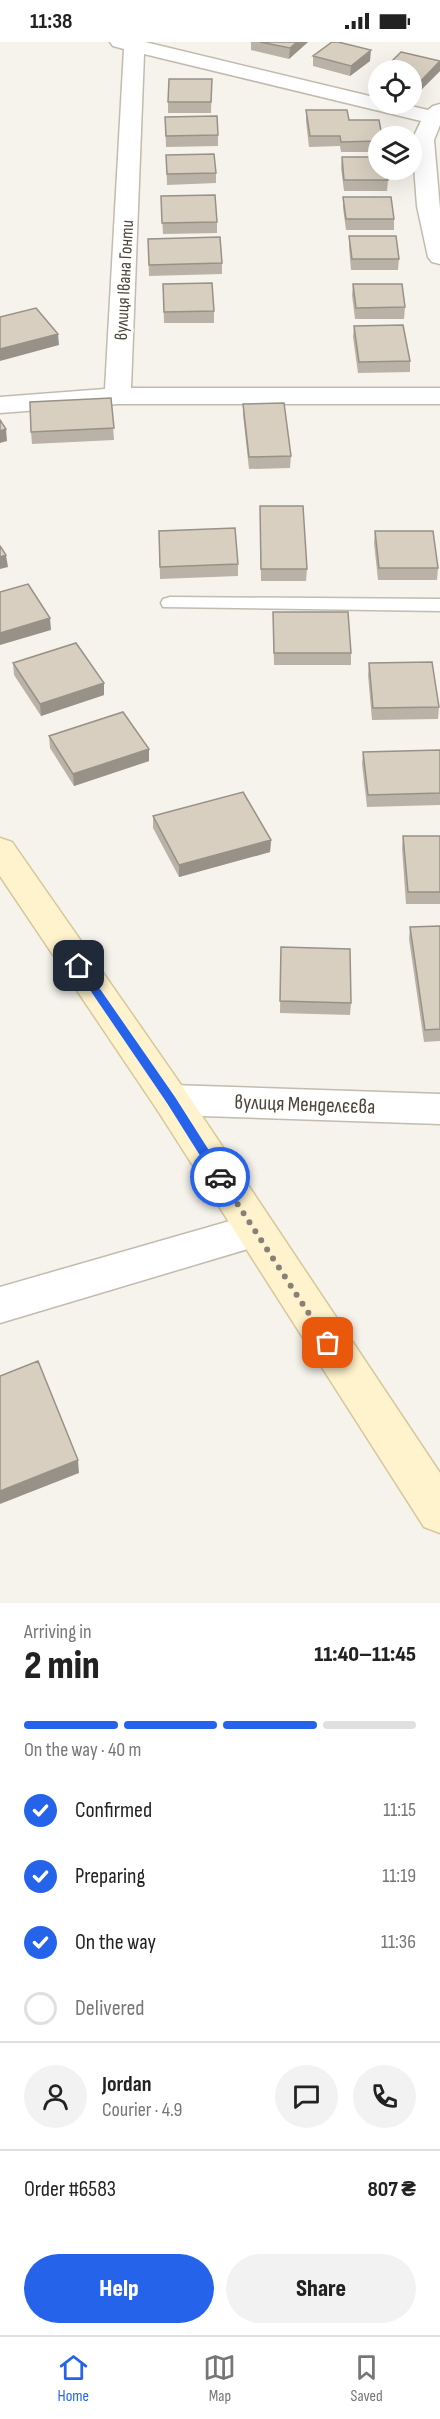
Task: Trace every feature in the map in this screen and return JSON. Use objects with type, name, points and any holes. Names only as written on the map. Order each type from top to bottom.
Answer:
[{"type":"street","points":[[127,44],[438,116],[423,140],[428,206],[440,257]]},
{"type":"street","name":"вулиця Івана Гонти","points":[[118,396],[127,44]]},
{"type":"street","points":[[0,405],[118,396],[440,396]]},
{"type":"street","points":[[0,850],[171,1100],[254,1231],[440,1512]]},
{"type":"street","name":"вулиця Менделєєва","points":[[171,1100],[440,1108]]},
{"type":"street","points":[[0,1305],[254,1231]]},
{"type":"lane","points":[[170,603],[440,605]]},
{"type":"building","points":[[260,42],[297,42],[290,48]]},
{"type":"building","points":[[332,42],[371,50],[351,66],[313,56]]},
{"type":"building","points":[[401,52],[440,61],[422,80],[422,60],[393,60]]},
{"type":"building","points":[[169,79],[212,79],[211,102],[168,102]]},
{"type":"building","points":[[306,110],[347,110],[349,120],[379,120],[380,126],[368,126],[368,141],[341,142],[340,136],[310,136]]},
{"type":"building","points":[[217,116],[218,135],[166,136],[165,117]]},
{"type":"building","points":[[214,154],[216,173],[167,174],[166,155]]},
{"type":"building","points":[[342,157],[368,157],[368,180],[344,180]]},
{"type":"building","points":[[215,195],[217,222],[162,223],[161,196]]},
{"type":"building","points":[[343,197],[391,197],[394,219],[346,219]]},
{"type":"building","points":[[349,236],[396,236],[399,259],[352,259]]},
{"type":"building","points":[[220,237],[222,263],[149,265],[148,239]]},
{"type":"building","points":[[212,283],[214,311],[164,312],[163,284]]},
{"type":"building","points":[[353,284],[402,284],[405,307],[356,308]]},
{"type":"building","points":[[36,308],[58,334],[0,349],[0,317]]},
{"type":"building","points":[[403,325],[410,361],[359,362],[354,326]]},
{"type":"building","points":[[111,398],[114,428],[31,432],[30,402]]},
{"type":"building","points":[[284,403],[291,456],[249,457],[243,404]]},
{"type":"building","points":[[0,420],[6,429],[0,431]]},
{"type":"building","points":[[260,506],[303,506],[307,569],[261,569]]},
{"type":"building","points":[[235,528],[238,564],[160,567],[159,531]]},
{"type":"building","points":[[375,531],[433,531],[438,568],[379,568]]},
{"type":"building","points":[[0,546],[6,555],[0,557]]},
{"type":"building","points":[[28,584],[50,618],[0,633],[0,592]]},
{"type":"building","points":[[273,612],[348,612],[351,653],[274,653]]},
{"type":"building","points":[[76,643],[104,683],[40,704],[13,663]]},
{"type":"building","points":[[432,662],[439,707],[373,708],[369,663]]},
{"type":"building","points":[[123,712],[149,749],[73,774],[49,736]]},
{"type":"building","points":[[440,750],[440,793],[368,795],[363,752]]},
{"type":"building","points":[[243,792],[271,840],[179,865],[153,816]]},
{"type":"building","points":[[403,836],[440,836],[440,892],[408,892]]},
{"type":"building","points":[[440,926],[440,1029],[425,1030],[410,927]]},
{"type":"building","points":[[281,947],[350,949],[351,1003],[280,1001]]},
{"type":"building","points":[[38,1361],[78,1460],[0,1491],[0,1376]]},
{"type":"way so far","points":[[220,1177],[328,1343]]},
{"type":"route","points":[[79,966],[171,1100],[220,1177]]}]
